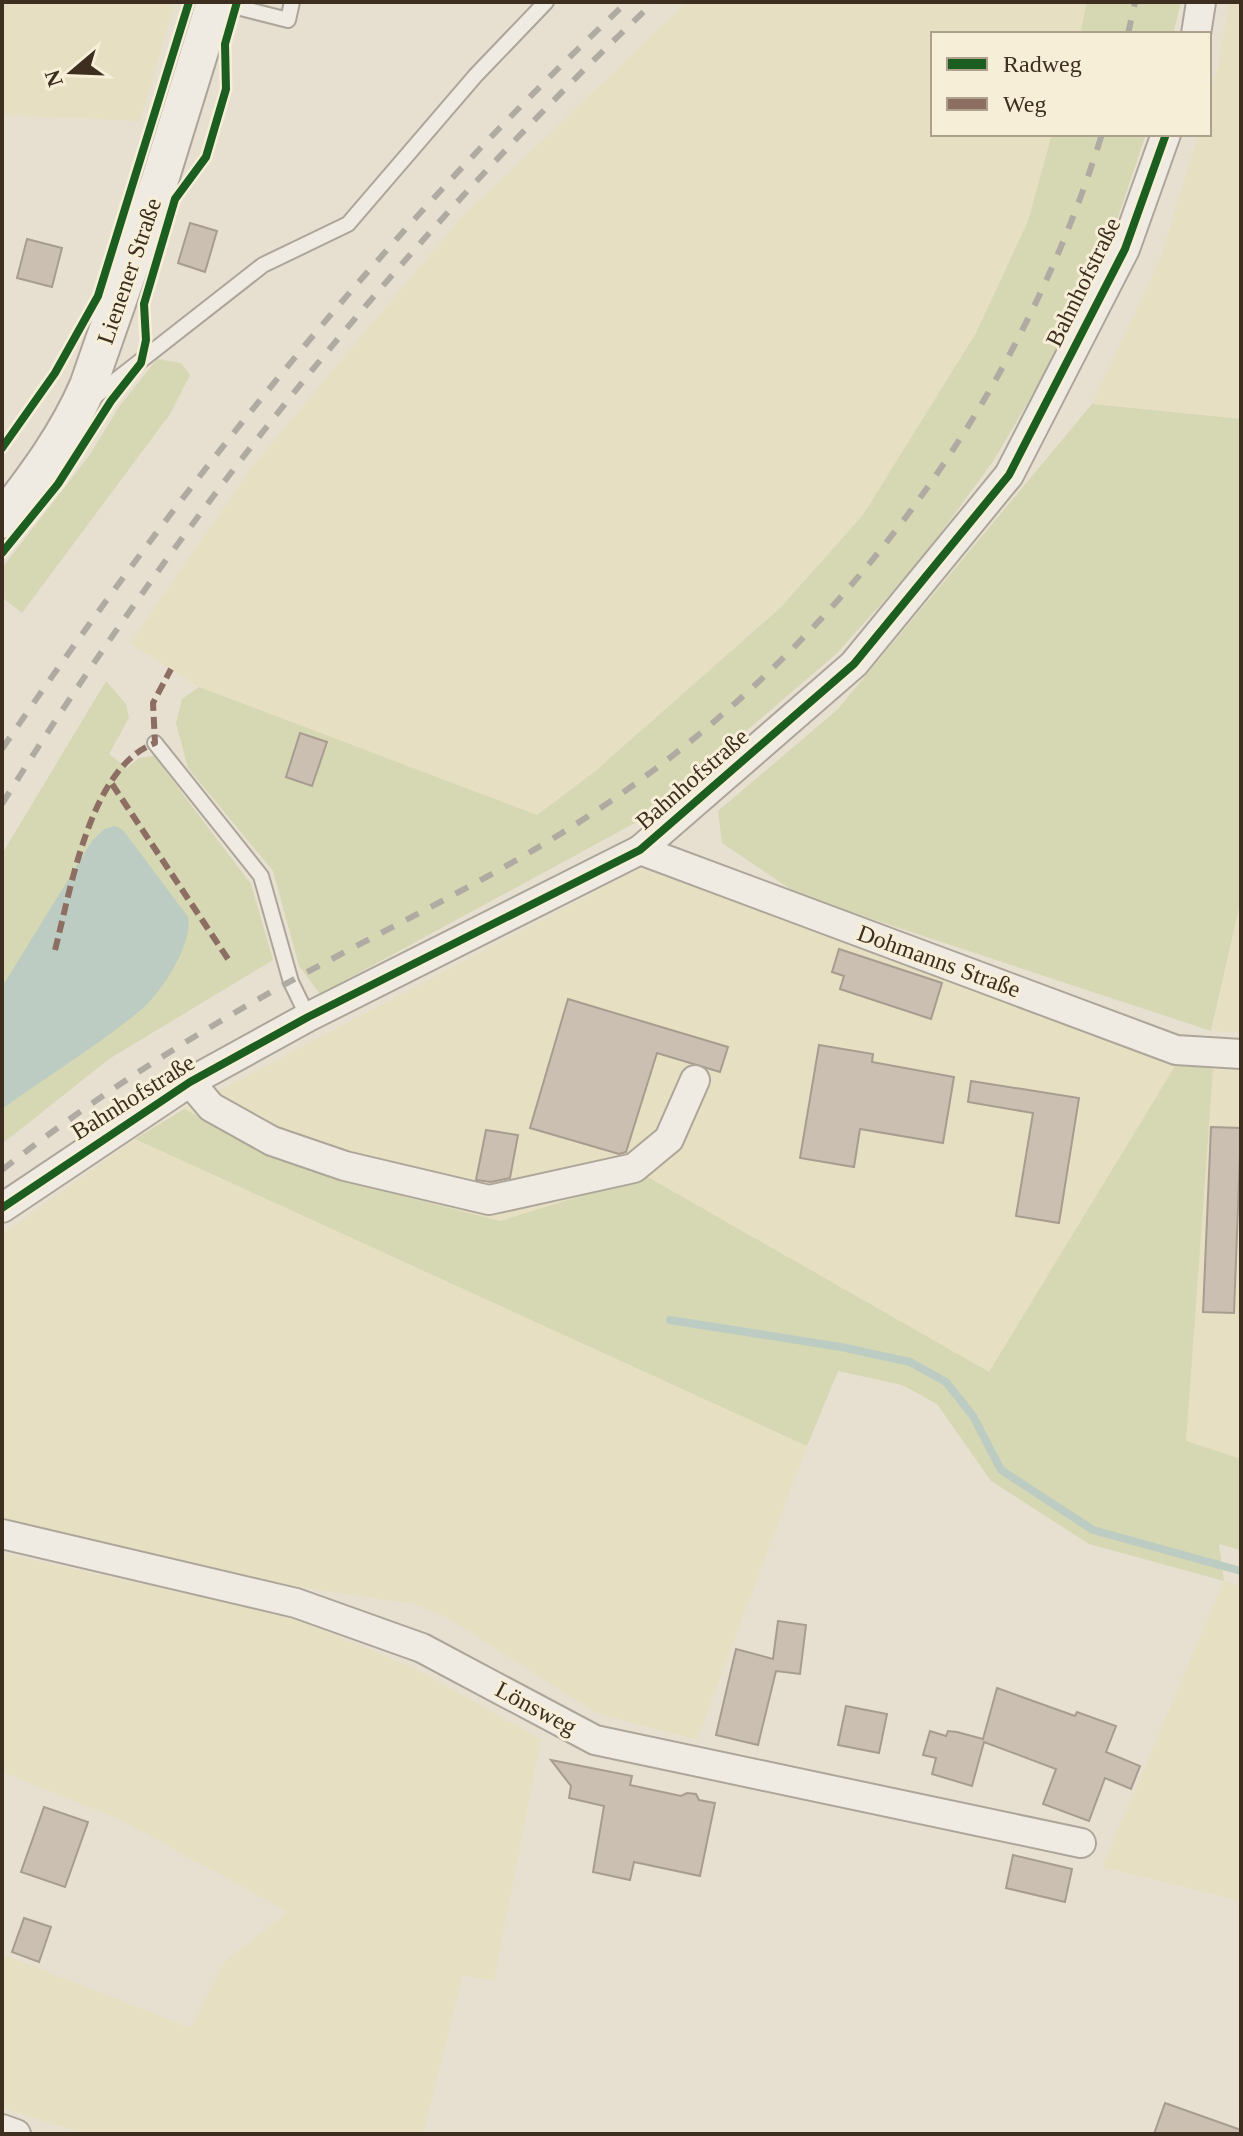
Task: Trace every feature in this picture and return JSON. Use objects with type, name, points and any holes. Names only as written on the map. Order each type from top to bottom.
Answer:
[{"type":"street","name":"Lienener Straße","points":[[2,520],[34,478],[77,411],[104,346],[216,2]]},
{"type":"street","points":[[1196,32],[1201,2]]},
{"type":"street","name":"Bahnhofstraße","points":[[2,1208],[190,1082],[308,1017],[640,850],[854,664],[1009,475],[1125,249],[1165,136]]},
{"type":"street","name":"Dohmanns Straße","points":[[640,850],[1176,1050],[1241,1054]]},
{"type":"street","name":"Bahnhofstraße","points":[[190,1082],[211,1107],[272,1141],[345,1166],[489,1200],[634,1168],[669,1139],[695,1080]]},
{"type":"street","name":"Lönsweg","points":[[2,1534],[296,1603],[422,1648],[595,1740],[1081,1843]]},
{"type":"street","points":[[2,2129],[16,2134]]},
{"type":"lane","points":[[216,2],[288,20],[292,2]]},
{"type":"lane","points":[[77,411],[263,265],[348,224],[476,75],[546,2]]},
{"type":"lane","points":[[155,743],[261,876],[291,982],[308,1017]]},
{"type":"shaded area","points":[[2,2],[175,2],[140,121],[2,115]]},
{"type":"shaded area","points":[[687,2],[1087,2],[1080,32],[931,32],[931,136],[1051,136],[1028,221],[976,333],[863,515],[780,607],[593,773],[536,815],[199,687],[130,643],[252,467],[459,220]]},
{"type":"shaded area","points":[[1229,2],[1241,2],[1241,419],[1092,404],[1161,257],[1197,136],[1211,136],[1211,91]]},
{"type":"shaded area","points":[[115,826],[123,830],[188,917],[186,940],[175,966],[143,1008],[2,1109],[2,987],[92,841],[104,829]]},
{"type":"shaded area","points":[[640,868],[1180,1058],[990,1373],[646,1176],[500,1221],[344,1181],[269,1153],[184,1109]]},
{"type":"shaded area","points":[[1241,899],[1241,1033],[1212,1031]]},
{"type":"shaded area","points":[[1213,1069],[1241,1070],[1241,1459],[1186,1442],[1187,1379]]},
{"type":"shaded area","points":[[135,1139],[807,1446],[697,1740],[596,1713],[448,1618],[416,1604],[297,1587],[2,1518],[2,1234]]},
{"type":"shaded area","points":[[2,1553],[291,1617],[412,1667],[541,1739],[494,1981],[463,1975],[423,2134],[86,2134],[2,2108],[2,1954],[191,2028],[225,1961],[288,1912],[123,1821],[2,1772]]},
{"type":"shaded area","points":[[1224,1581],[1241,1586],[1241,1901],[1102,1867]]},
{"type":"green space","points":[[1087,2],[1181,2],[1174,32],[1080,32]]},
{"type":"green space","points":[[1051,136],[1145,136],[1111,238],[1055,355],[994,460],[921,560],[836,654],[646,817],[320,994],[299,966],[273,871],[188,768],[176,723],[182,699],[199,687],[537,815],[593,773],[780,608],[863,515],[976,333],[1028,221]]},
{"type":"green space","points":[[157,359],[181,363],[190,375],[170,414],[22,613],[2,597],[2,568],[89,456],[119,407]]},
{"type":"green space","points":[[1092,404],[1241,419],[1241,899],[1211,1031],[799,895],[722,843],[718,811],[837,710]]},
{"type":"green space","points":[[106,681],[126,704],[129,718],[109,754],[127,768],[139,758],[154,756],[251,884],[273,960],[109,1059],[2,1144],[2,854]]},
{"type":"green space","points":[[1180,1058],[1213,1069],[1186,1441],[1241,1459],[1241,1550],[1219,1544],[1224,1581],[1089,1544],[991,1481],[937,1404],[902,1385],[838,1371],[807,1446],[135,1139],[184,1109],[269,1153],[344,1181],[500,1221],[646,1176],[989,1372]]},
{"type":"building","points":[[190,223],[217,231],[205,272],[178,263]]},
{"type":"building","points":[[27,239],[62,248],[52,287],[17,278]]},
{"type":"building","points":[[300,733],[327,742],[312,786],[286,777]]},
{"type":"building","points":[[839,949],[942,983],[931,1019],[840,989],[844,976],[832,972]]},
{"type":"building","points":[[568,999],[728,1047],[720,1072],[657,1053],[626,1152],[619,1154],[530,1128]]},
{"type":"building","points":[[819,1045],[873,1054],[872,1062],[954,1077],[943,1143],[860,1129],[854,1167],[800,1158]]},
{"type":"building","points":[[971,1081],[1079,1098],[1059,1223],[1016,1216],[1033,1113],[968,1102]]},
{"type":"building","points":[[1211,1127],[1241,1128],[1234,1313],[1203,1312]]},
{"type":"building","points":[[486,1130],[518,1135],[510,1178],[491,1182],[476,1180]]},
{"type":"building","points":[[778,1621],[806,1625],[800,1674],[776,1671],[758,1745],[716,1735],[736,1649],[773,1659]]},
{"type":"building","points":[[997,1688],[1075,1716],[1077,1712],[1116,1726],[1106,1752],[1140,1766],[1131,1789],[1105,1778],[1089,1821],[1043,1804],[1056,1769],[984,1742],[972,1786],[932,1774],[936,1758],[923,1755],[930,1731],[946,1736],[948,1731],[957,1732],[983,1739]]},
{"type":"building","points":[[846,1706],[887,1714],[879,1753],[838,1745]]},
{"type":"building","points":[[551,1760],[632,1776],[630,1785],[681,1796],[696,1794],[699,1800],[715,1803],[700,1876],[634,1862],[630,1880],[593,1872],[604,1806],[569,1798],[571,1786]]},
{"type":"building","points":[[44,1807],[88,1822],[65,1887],[21,1872]]},
{"type":"building","points":[[1013,1855],[1072,1869],[1065,1902],[1006,1888]]},
{"type":"building","points":[[24,1918],[51,1927],[39,1962],[12,1952]]},
{"type":"building","points":[[1165,2103],[1241,2130],[1241,2134],[1154,2134]]},
{"type":"waterway","points":[[670,1320],[841,1347],[910,1362],[946,1382],[973,1416],[1001,1470],[1093,1530],[1241,1571]]},
{"type":"railway","points":[[2,749],[144,550],[294,358],[455,175],[627,2]]},
{"type":"railway","points":[[2,804],[146,588],[302,382],[472,186],[561,92],[654,2]]},
{"type":"railway","points":[[1128,32],[1135,2]]},
{"type":"railway","points":[[2,1170],[94,1102],[222,1020],[557,836],[651,772],[739,700],[820,620],[893,534],[958,442],[1015,344],[1063,241],[1101,136]]},
{"type":"marked path","points":[[55,950],[77,864],[99,803],[114,777],[133,756],[155,743],[153,703],[171,669]]},
{"type":"marked path","points":[[112,784],[228,959]]},
{"type":"cycle path","points":[[2,448],[55,373],[98,296],[189,2]]},
{"type":"cycle path","points":[[2,553],[58,484],[111,401],[141,363],[146,340],[144,304],[175,199],[206,157],[226,89],[225,44],[237,2]]},
{"type":"cycle path","points":[[2,1208],[190,1082],[308,1017],[640,850],[854,664],[1009,475],[1125,249],[1165,136]]}]
